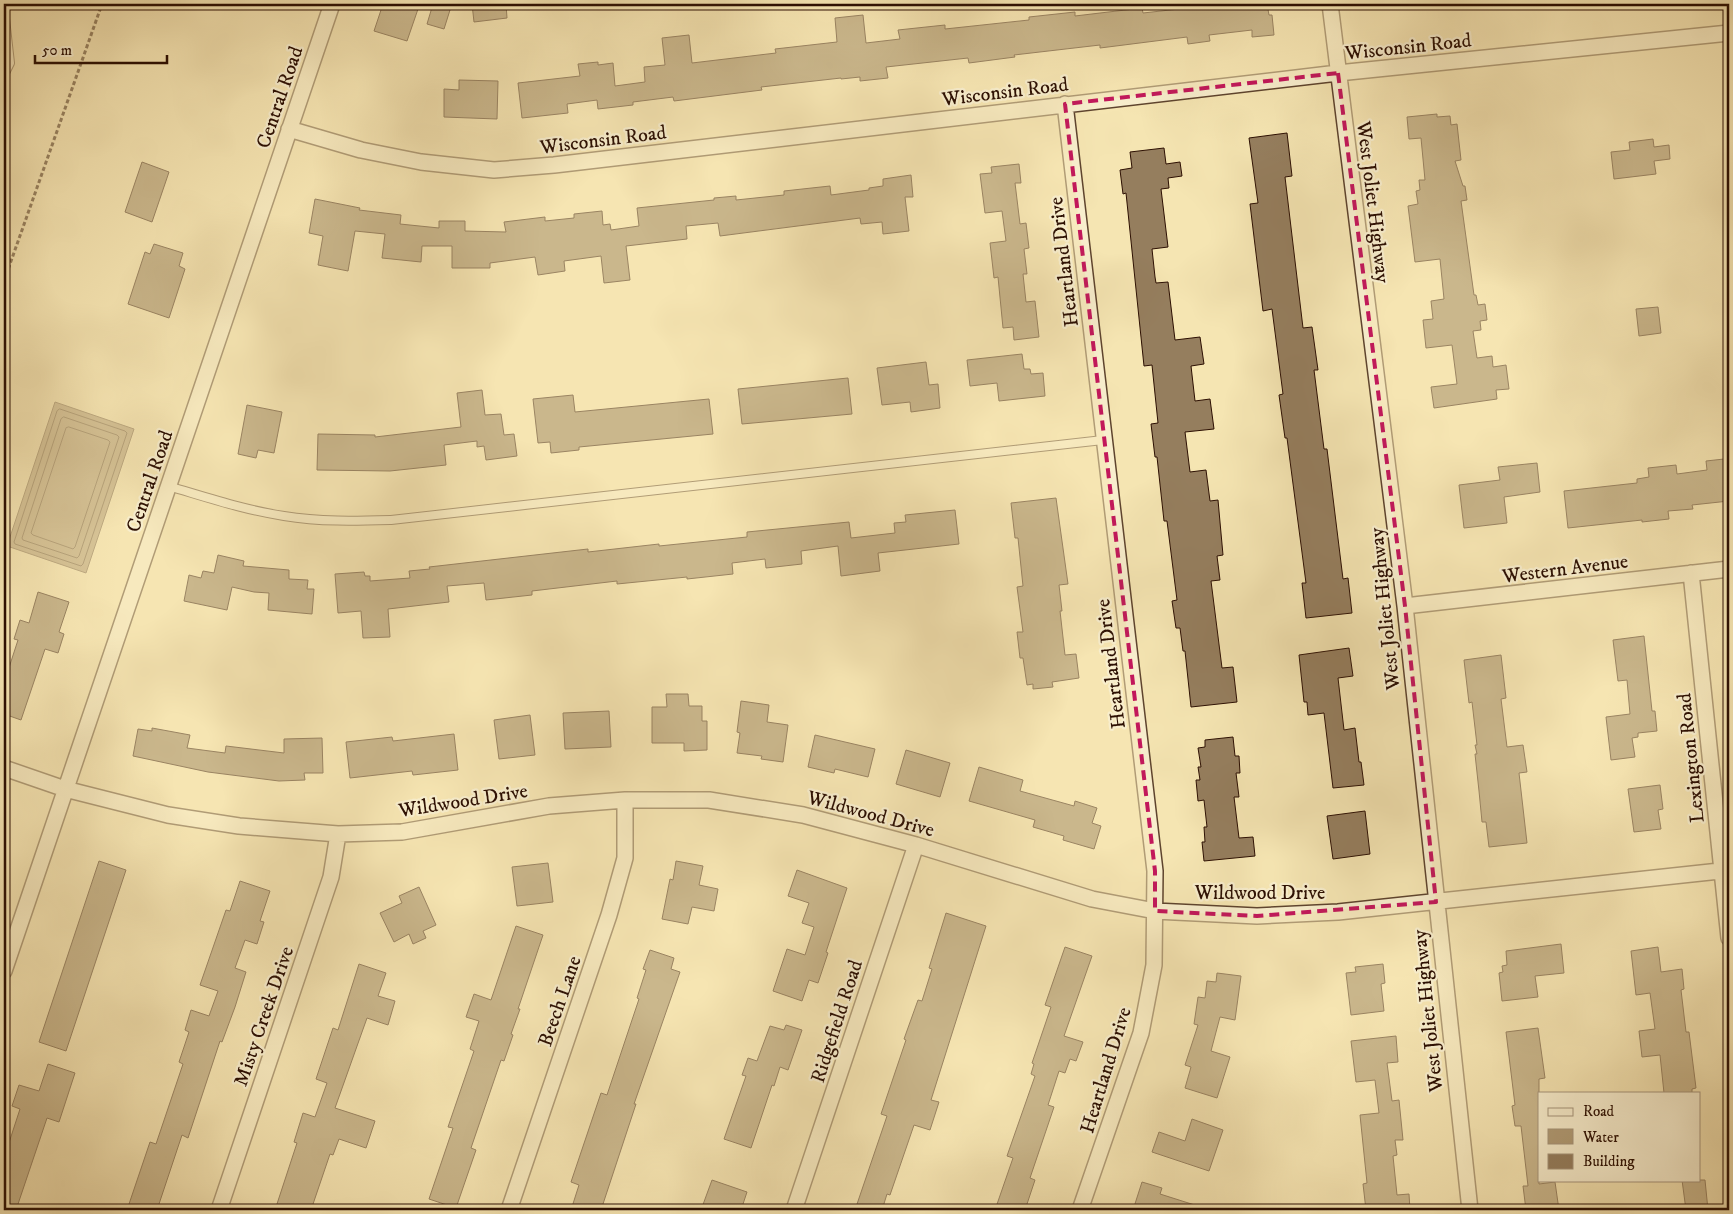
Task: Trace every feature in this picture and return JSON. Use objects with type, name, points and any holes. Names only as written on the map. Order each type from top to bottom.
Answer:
[{"type":"street","name":"Central Road","points":[[4,971],[332,4]]},
{"type":"street","name":"West Joliet Highway","points":[[1330,4],[1405,606],[1470,1210]]},
{"type":"street","name":"Wisconsin Road","points":[[289,129],[361,150],[422,162],[494,170],[574,163],[1338,73],[1729,33]]},
{"type":"street","name":"Heartland Drive","points":[[1064,104],[1156,870],[1154,965],[1141,1032],[1080,1210]]},
{"type":"street","name":"Western Avenue","points":[[1405,606],[1729,569]]},
{"type":"street","name":"Lexington Road","points":[[1691,573],[1726,871],[1729,938]]},
{"type":"street","name":"Wildwood Drive","points":[[4,768],[65,789],[168,815],[239,826],[338,834],[402,832],[549,806],[626,800],[710,800],[803,815],[916,845],[1092,899],[1156,911],[1256,916],[1338,912],[1726,871]]},
{"type":"street","name":"Beech Lane","points":[[509,1210],[610,915],[624,858],[626,800]]},
{"type":"street","name":"Misty Creek Drive","points":[[219,1210],[331,877],[338,834]]},
{"type":"street","name":"Ridgefield Road","points":[[794,1210],[916,845]]},
{"type":"lane","points":[[4,10],[10,63],[4,74]]},
{"type":"lane","points":[[168,486],[218,501],[283,516],[316,520],[392,520],[1103,440]]},
{"type":"path","points":[[4,281],[102,4]]},
{"type":"highlighted area","points":[[1338,73],[1405,606],[1436,902],[1257,916],[1155,911],[1155,871],[1065,104]]},
{"type":"water","points":[[55,402],[134,429],[86,573],[7,546]]},
{"type":"building","points":[[383,4],[400,4],[418,9],[407,41],[374,31]]},
{"type":"building","points":[[433,4],[450,10],[444,29],[427,24]]},
{"type":"building","points":[[472,4],[506,4],[507,18],[474,22]]},
{"type":"building","points":[[1224,4],[1267,4],[1269,15],[1272,15],[1274,35],[1252,37],[1252,30],[1209,35],[1210,41],[1188,44],[1187,37],[1100,48],[1100,45],[1014,55],[1015,57],[969,63],[968,58],[886,67],[888,78],[860,81],[860,77],[841,78],[761,87],[762,90],[674,101],[673,97],[633,102],[633,105],[598,109],[597,100],[567,104],[568,113],[522,118],[518,83],[580,76],[578,64],[598,62],[598,65],[613,63],[615,86],[645,82],[644,67],[665,65],[662,38],[689,35],[692,63],[776,53],[775,49],[837,42],[835,18],[863,15],[866,43],[900,39],[898,30],[945,25],[945,29],[1029,20],[1029,17],[1075,12],[1075,16],[1142,8],[1143,13]]},
{"type":"building","points":[[459,80],[498,81],[497,119],[444,117],[444,89],[459,90]]},
{"type":"building","points":[[1437,114],[1437,117],[1450,116],[1451,125],[1457,124],[1461,160],[1455,161],[1463,186],[1465,186],[1467,200],[1461,201],[1474,295],[1476,295],[1478,305],[1485,304],[1487,320],[1480,321],[1481,330],[1473,331],[1477,358],[1492,356],[1493,367],[1506,365],[1509,389],[1496,390],[1497,399],[1434,408],[1431,387],[1457,384],[1452,345],[1426,348],[1423,320],[1433,319],[1431,301],[1444,299],[1440,259],[1415,262],[1408,206],[1418,204],[1416,191],[1420,190],[1419,180],[1425,180],[1421,138],[1409,139],[1407,117]]},
{"type":"building","points":[[1287,133],[1292,176],[1285,177],[1303,328],[1312,327],[1318,370],[1314,370],[1324,449],[1327,449],[1343,579],[1348,578],[1352,613],[1306,618],[1302,583],[1306,583],[1287,438],[1285,438],[1279,395],[1283,394],[1272,309],[1263,311],[1250,204],[1258,203],[1249,138]]},
{"type":"building","points":[[1653,139],[1654,147],[1669,145],[1670,159],[1654,161],[1656,174],[1614,179],[1611,152],[1630,150],[1629,142]]},
{"type":"building","points":[[1164,148],[1166,164],[1180,162],[1182,176],[1168,178],[1169,188],[1161,189],[1168,247],[1152,249],[1155,277],[1156,283],[1168,282],[1175,340],[1200,337],[1204,364],[1191,366],[1195,401],[1210,399],[1214,429],[1185,432],[1190,472],[1206,470],[1210,501],[1218,500],[1223,555],[1217,556],[1220,580],[1211,581],[1222,668],[1233,667],[1237,702],[1191,707],[1185,651],[1183,651],[1180,628],[1176,628],[1172,601],[1177,600],[1167,521],[1164,521],[1157,457],[1155,457],[1151,424],[1158,423],[1152,365],[1144,366],[1126,193],[1123,194],[1120,170],[1132,168],[1130,152]]},
{"type":"building","points":[[142,162],[169,172],[152,222],[125,212]]},
{"type":"building","points":[[1019,164],[1021,183],[1015,183],[1020,224],[1026,223],[1029,248],[1024,249],[1027,274],[1023,274],[1026,302],[1035,301],[1039,337],[1014,340],[1013,327],[1003,328],[998,277],[994,278],[990,243],[1006,241],[1002,211],[985,213],[980,174],[992,173],[991,167]]},
{"type":"building","points":[[911,175],[913,197],[905,197],[909,231],[883,234],[882,222],[861,224],[860,218],[720,236],[718,223],[686,226],[687,239],[626,246],[630,280],[604,283],[601,256],[564,261],[565,271],[538,275],[535,257],[490,263],[490,268],[452,268],[452,246],[422,246],[421,262],[382,258],[385,234],[355,231],[348,271],[318,265],[323,236],[309,233],[315,199],[360,208],[359,210],[401,215],[400,224],[439,228],[439,221],[465,221],[465,231],[506,232],[504,222],[545,217],[545,221],[574,218],[574,214],[602,211],[603,225],[610,224],[611,230],[639,226],[637,208],[736,196],[736,200],[784,195],[784,191],[830,186],[831,195],[869,190],[869,188],[883,186],[883,179]]},
{"type":"building","points":[[154,244],[183,253],[179,266],[185,269],[169,318],[128,304],[145,252],[150,254]]},
{"type":"building","points":[[1658,307],[1661,333],[1639,336],[1636,309]]},
{"type":"building","points":[[1022,354],[1024,369],[1030,369],[1031,374],[1043,373],[1045,396],[999,401],[997,383],[970,386],[967,360]]},
{"type":"building","points":[[926,362],[929,385],[938,384],[940,408],[911,412],[910,402],[882,405],[877,368]]},
{"type":"building","points":[[848,378],[852,414],[742,424],[738,389]]},
{"type":"building","points":[[482,390],[485,415],[501,414],[504,435],[514,434],[517,456],[486,460],[484,446],[477,447],[477,441],[444,445],[446,465],[390,471],[317,470],[318,434],[375,435],[375,437],[461,427],[457,393]]},
{"type":"building","points":[[573,395],[575,412],[709,399],[713,434],[579,447],[579,450],[551,453],[550,442],[538,443],[533,399]]},
{"type":"building","points":[[247,405],[282,412],[274,453],[258,450],[256,458],[238,454]]},
{"type":"building","points":[[1724,459],[1725,465],[1729,465],[1729,501],[1692,505],[1693,509],[1668,511],[1669,519],[1568,528],[1564,491],[1637,483],[1637,479],[1649,477],[1648,468],[1676,465],[1677,474],[1707,470],[1706,461]]},
{"type":"building","points":[[1537,463],[1540,492],[1504,497],[1507,523],[1464,528],[1459,485],[1500,480],[1498,467]]},
{"type":"building","points":[[1056,498],[1068,584],[1059,585],[1065,655],[1076,654],[1079,678],[1052,682],[1053,687],[1033,689],[1033,684],[1027,685],[1023,658],[1020,658],[1017,632],[1023,632],[1017,587],[1023,586],[1018,538],[1015,538],[1011,503]]},
{"type":"building","points":[[955,510],[959,544],[878,553],[880,571],[841,576],[838,546],[801,551],[802,564],[766,568],[765,559],[732,563],[733,574],[617,584],[617,581],[532,591],[532,595],[486,600],[484,583],[447,586],[449,602],[388,609],[390,637],[363,638],[361,611],[338,613],[335,574],[364,572],[365,576],[370,576],[370,581],[410,578],[409,571],[430,569],[429,567],[588,549],[588,552],[747,537],[747,532],[849,522],[851,538],[895,533],[894,523],[906,522],[905,515]]},
{"type":"building","points":[[218,555],[244,561],[243,566],[289,570],[289,579],[308,580],[307,589],[314,589],[312,614],[268,610],[269,593],[232,587],[227,610],[184,601],[189,575],[201,578],[203,571],[214,573]]},
{"type":"building","points":[[38,592],[69,602],[59,632],[64,634],[58,653],[45,649],[21,720],[4,714],[4,683],[18,640],[14,639],[20,620],[29,623]]},
{"type":"building","points":[[1644,636],[1652,711],[1655,711],[1657,731],[1638,733],[1638,737],[1632,738],[1635,757],[1611,760],[1606,717],[1630,714],[1627,680],[1618,681],[1613,640]]},
{"type":"building","points":[[1349,648],[1353,676],[1338,678],[1344,730],[1355,728],[1364,785],[1333,788],[1324,713],[1308,715],[1307,702],[1304,702],[1299,655]]},
{"type":"building","points":[[1501,655],[1506,698],[1501,699],[1507,747],[1523,745],[1527,772],[1519,773],[1527,843],[1489,847],[1486,822],[1482,822],[1475,754],[1477,754],[1475,745],[1477,745],[1472,702],[1469,703],[1464,660]]},
{"type":"building","points":[[666,694],[688,694],[689,706],[702,706],[702,721],[707,721],[707,750],[684,751],[684,743],[652,743],[652,707],[667,707]]},
{"type":"building","points":[[741,701],[769,705],[767,722],[788,725],[783,762],[761,759],[762,756],[737,753],[740,733],[737,732]]},
{"type":"building","points":[[609,711],[611,747],[565,749],[563,713]]},
{"type":"building","points":[[530,715],[535,755],[499,759],[494,720]]},
{"type":"building","points":[[152,728],[190,735],[187,748],[225,753],[226,746],[284,753],[284,739],[322,738],[323,773],[304,773],[305,780],[279,781],[208,772],[133,756],[138,729],[152,731]]},
{"type":"building","points":[[454,734],[458,770],[413,775],[412,771],[350,778],[346,742],[392,737],[393,741]]},
{"type":"building","points":[[815,735],[875,749],[868,777],[835,769],[834,773],[808,767]]},
{"type":"building","points":[[1233,737],[1235,756],[1239,756],[1240,773],[1236,773],[1239,797],[1234,797],[1239,838],[1253,837],[1255,856],[1204,861],[1202,842],[1205,842],[1204,827],[1207,827],[1204,800],[1198,801],[1196,780],[1200,780],[1198,767],[1201,767],[1198,748],[1205,747],[1205,740]]},
{"type":"building","points":[[906,750],[950,763],[940,797],[896,784]]},
{"type":"building","points":[[979,767],[1023,780],[1020,791],[1074,806],[1075,801],[1097,808],[1092,823],[1101,826],[1094,849],[1063,840],[1064,836],[1033,827],[1035,820],[969,801]]},
{"type":"building","points":[[1660,785],[1663,809],[1658,810],[1661,829],[1634,832],[1628,789]]},
{"type":"building","points":[[1365,811],[1370,854],[1333,859],[1327,816]]},
{"type":"building","points":[[99,861],[126,870],[66,1051],[39,1042]]},
{"type":"building","points":[[676,861],[703,866],[699,885],[718,889],[714,911],[692,907],[688,924],[662,919],[670,879],[673,880]]},
{"type":"building","points":[[548,863],[553,902],[517,906],[512,867]]},
{"type":"building","points":[[797,870],[847,888],[818,983],[809,980],[802,1001],[773,991],[787,949],[805,955],[814,927],[802,923],[809,903],[788,896]]},
{"type":"building","points":[[240,881],[270,891],[260,921],[264,922],[257,944],[245,940],[235,968],[246,972],[235,1007],[222,1042],[220,1041],[188,1138],[182,1135],[157,1210],[127,1210],[150,1142],[156,1144],[183,1064],[179,1062],[189,1032],[185,1030],[191,1010],[209,1016],[218,991],[200,985],[226,910],[230,911]]},
{"type":"building","points":[[419,887],[436,925],[423,931],[426,938],[413,944],[409,934],[394,942],[380,913],[402,903],[399,896]]},
{"type":"building","points":[[946,913],[986,926],[931,1100],[939,1102],[930,1130],[914,1125],[890,1195],[887,1194],[882,1210],[855,1210],[887,1116],[881,1114],[918,1000],[922,1001],[932,969],[929,968]]},
{"type":"building","points":[[516,926],[543,935],[518,1009],[520,1009],[511,1034],[513,1035],[504,1061],[501,1060],[471,1148],[476,1150],[456,1208],[429,1199],[453,1128],[448,1127],[474,1051],[470,1049],[479,1021],[466,1017],[474,994],[491,1000]]},
{"type":"building","points":[[1561,944],[1564,973],[1535,976],[1538,997],[1502,1001],[1499,973],[1503,972],[1502,966],[1507,965],[1506,951]]},
{"type":"building","points":[[1065,947],[1092,956],[1064,1036],[1083,1042],[1076,1061],[1070,1059],[1065,1073],[1059,1071],[1048,1105],[1054,1107],[1030,1178],[1035,1180],[1025,1210],[995,1210],[1013,1158],[1007,1156],[1035,1076],[1031,1074],[1034,1064],[1032,1063],[1051,1007],[1045,1005]]},
{"type":"building","points":[[1658,947],[1661,972],[1682,969],[1684,989],[1681,990],[1686,1032],[1689,1032],[1696,1088],[1692,1089],[1692,1092],[1664,1092],[1660,1055],[1642,1057],[1639,1031],[1655,1029],[1650,993],[1636,995],[1631,951]]},
{"type":"building","points":[[650,950],[674,958],[671,969],[680,972],[634,1104],[636,1104],[601,1210],[571,1210],[579,1185],[571,1182],[601,1093],[607,1095],[639,999],[637,998],[646,970],[643,969]]},
{"type":"building","points":[[359,964],[386,973],[378,996],[395,1001],[388,1025],[367,1018],[335,1108],[375,1121],[366,1148],[339,1139],[333,1155],[330,1154],[311,1210],[275,1210],[297,1143],[294,1142],[303,1113],[315,1117],[327,1083],[316,1079],[333,1028],[338,1030]]},
{"type":"building","points":[[1383,964],[1385,983],[1381,984],[1384,1011],[1351,1015],[1346,973],[1356,972],[1355,967]]},
{"type":"building","points":[[1217,973],[1241,976],[1235,1020],[1220,1017],[1211,1051],[1230,1057],[1217,1098],[1185,1088],[1191,1067],[1185,1065],[1198,1025],[1194,1024],[1198,997],[1205,998],[1207,981],[1216,982]]},
{"type":"building","points":[[786,1025],[802,1030],[788,1070],[780,1067],[774,1086],[772,1085],[751,1148],[724,1139],[746,1076],[742,1075],[748,1058],[757,1061],[770,1026],[784,1030]]},
{"type":"building","points":[[1538,1028],[1545,1078],[1539,1079],[1538,1092],[1538,1182],[1539,1184],[1555,1182],[1559,1210],[1526,1210],[1523,1186],[1528,1186],[1521,1126],[1515,1126],[1512,1106],[1515,1105],[1506,1032]]},
{"type":"building","points":[[1396,1036],[1398,1062],[1387,1063],[1392,1101],[1399,1100],[1403,1140],[1395,1140],[1397,1155],[1393,1156],[1397,1195],[1409,1194],[1410,1210],[1366,1210],[1363,1184],[1367,1183],[1360,1115],[1379,1113],[1375,1080],[1356,1082],[1351,1041]]},
{"type":"building","points":[[48,1064],[75,1073],[59,1122],[47,1118],[16,1210],[4,1210],[4,1158],[20,1109],[12,1106],[19,1085],[39,1091]]},
{"type":"building","points":[[1192,1119],[1223,1130],[1209,1171],[1152,1152],[1159,1132],[1185,1141]]},
{"type":"building","points":[[712,1180],[747,1192],[741,1210],[701,1210]]},
{"type":"building","points":[[1700,1180],[1705,1180],[1708,1210],[1686,1210],[1682,1182],[1700,1182]]},
{"type":"building","points":[[1142,1182],[1162,1188],[1160,1194],[1201,1207],[1201,1210],[1133,1210]]}]
